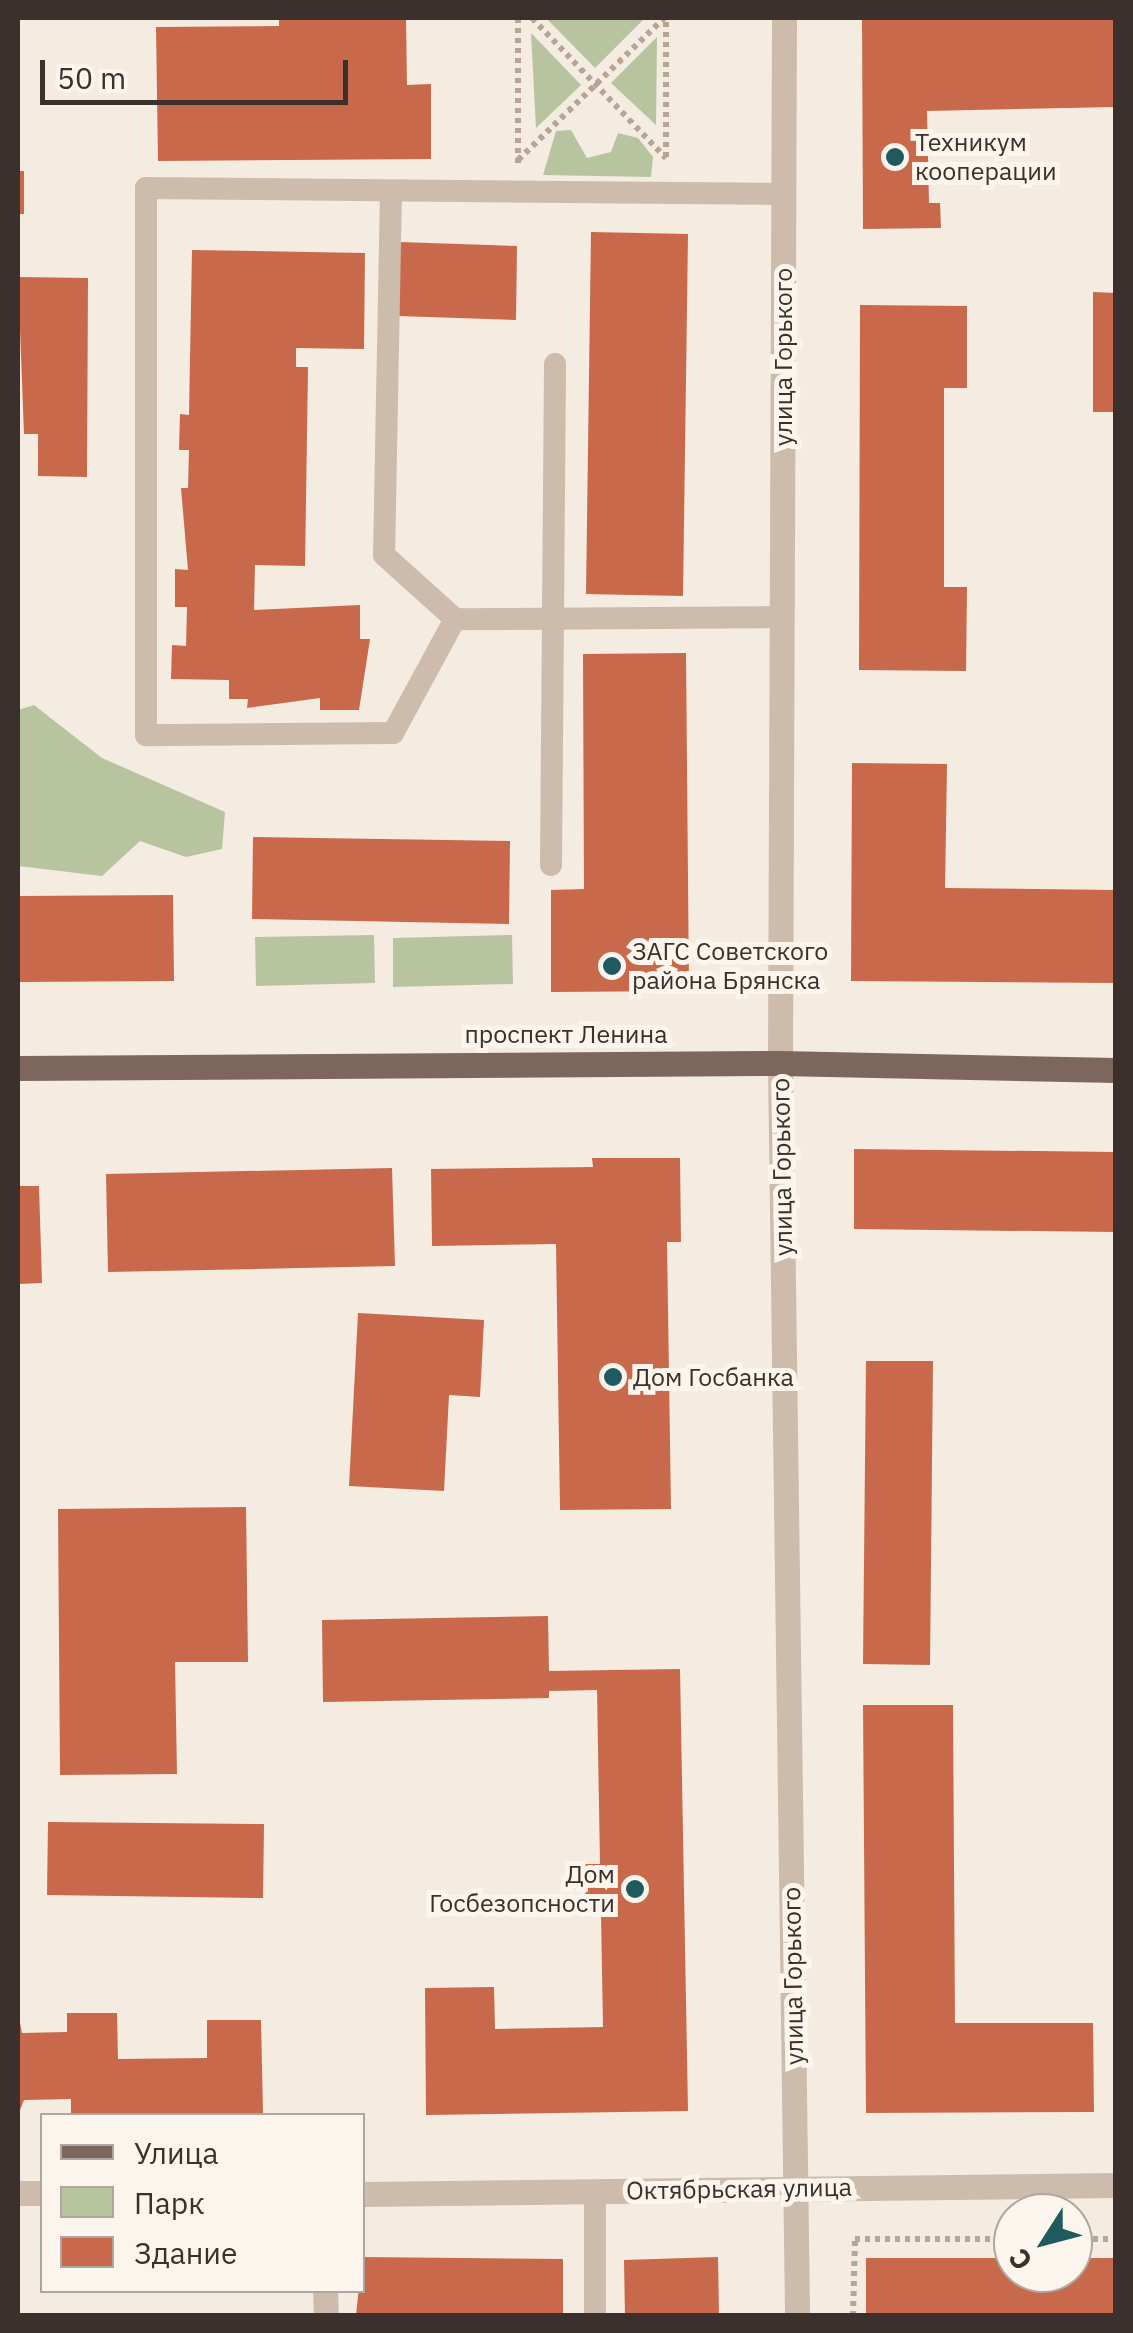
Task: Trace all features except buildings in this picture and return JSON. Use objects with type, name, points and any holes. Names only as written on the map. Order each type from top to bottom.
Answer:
[{"type":"main road","name":"проспект Ленина","points":[[18,1068],[780,1062],[1116,1070]]},
{"type":"street","name":"улица Горького","points":[[784,18],[780,1062],[797,2316]]},
{"type":"street","name":"Октябрьская улица","points":[[365,2194],[1116,2184]]},
{"type":"lane","points":[[455,619],[392,733],[146,735],[146,188],[784,194]]},
{"type":"lane","points":[[390,192],[384,555],[455,619],[782,617]]},
{"type":"lane","points":[[551,865],[549,618],[555,364]]},
{"type":"lane","points":[[596,2192],[596,2316]]},
{"type":"path","points":[[518,18],[518,194]]},
{"type":"path","points":[[532,18],[666,158]]},
{"type":"path","points":[[518,160],[665,18]]},
{"type":"path","points":[[665,18],[666,193]]},
{"type":"path","points":[[853,2316],[854,2239],[993,2239]]},
{"type":"green space","points":[[546,18],[645,18],[595,68]]},
{"type":"green space","points":[[531,33],[581,85],[536,128]]},
{"type":"green space","points":[[657,37],[656,125],[611,83]]},
{"type":"green space","points":[[571,130],[587,158],[611,152],[618,133],[638,138],[653,157],[651,177],[543,175],[556,131]]},
{"type":"green space","points":[[34,705],[102,758],[225,812],[222,849],[186,857],[140,841],[102,876],[18,866],[18,710]]},
{"type":"green space","points":[[374,935],[375,983],[256,986],[255,937]]},
{"type":"green space","points":[[512,935],[513,984],[393,987],[393,938]]},
{"type":"place","name":"Техникум кооперации","points":[[895,157]]},
{"type":"place","name":"ЗАГС Советского района Брянска","points":[[612,966]]},
{"type":"place","name":"Дом Госбанка","points":[[613,1377]]},
{"type":"place","name":"Дом Госбезопсности","points":[[635,1889]]}]
